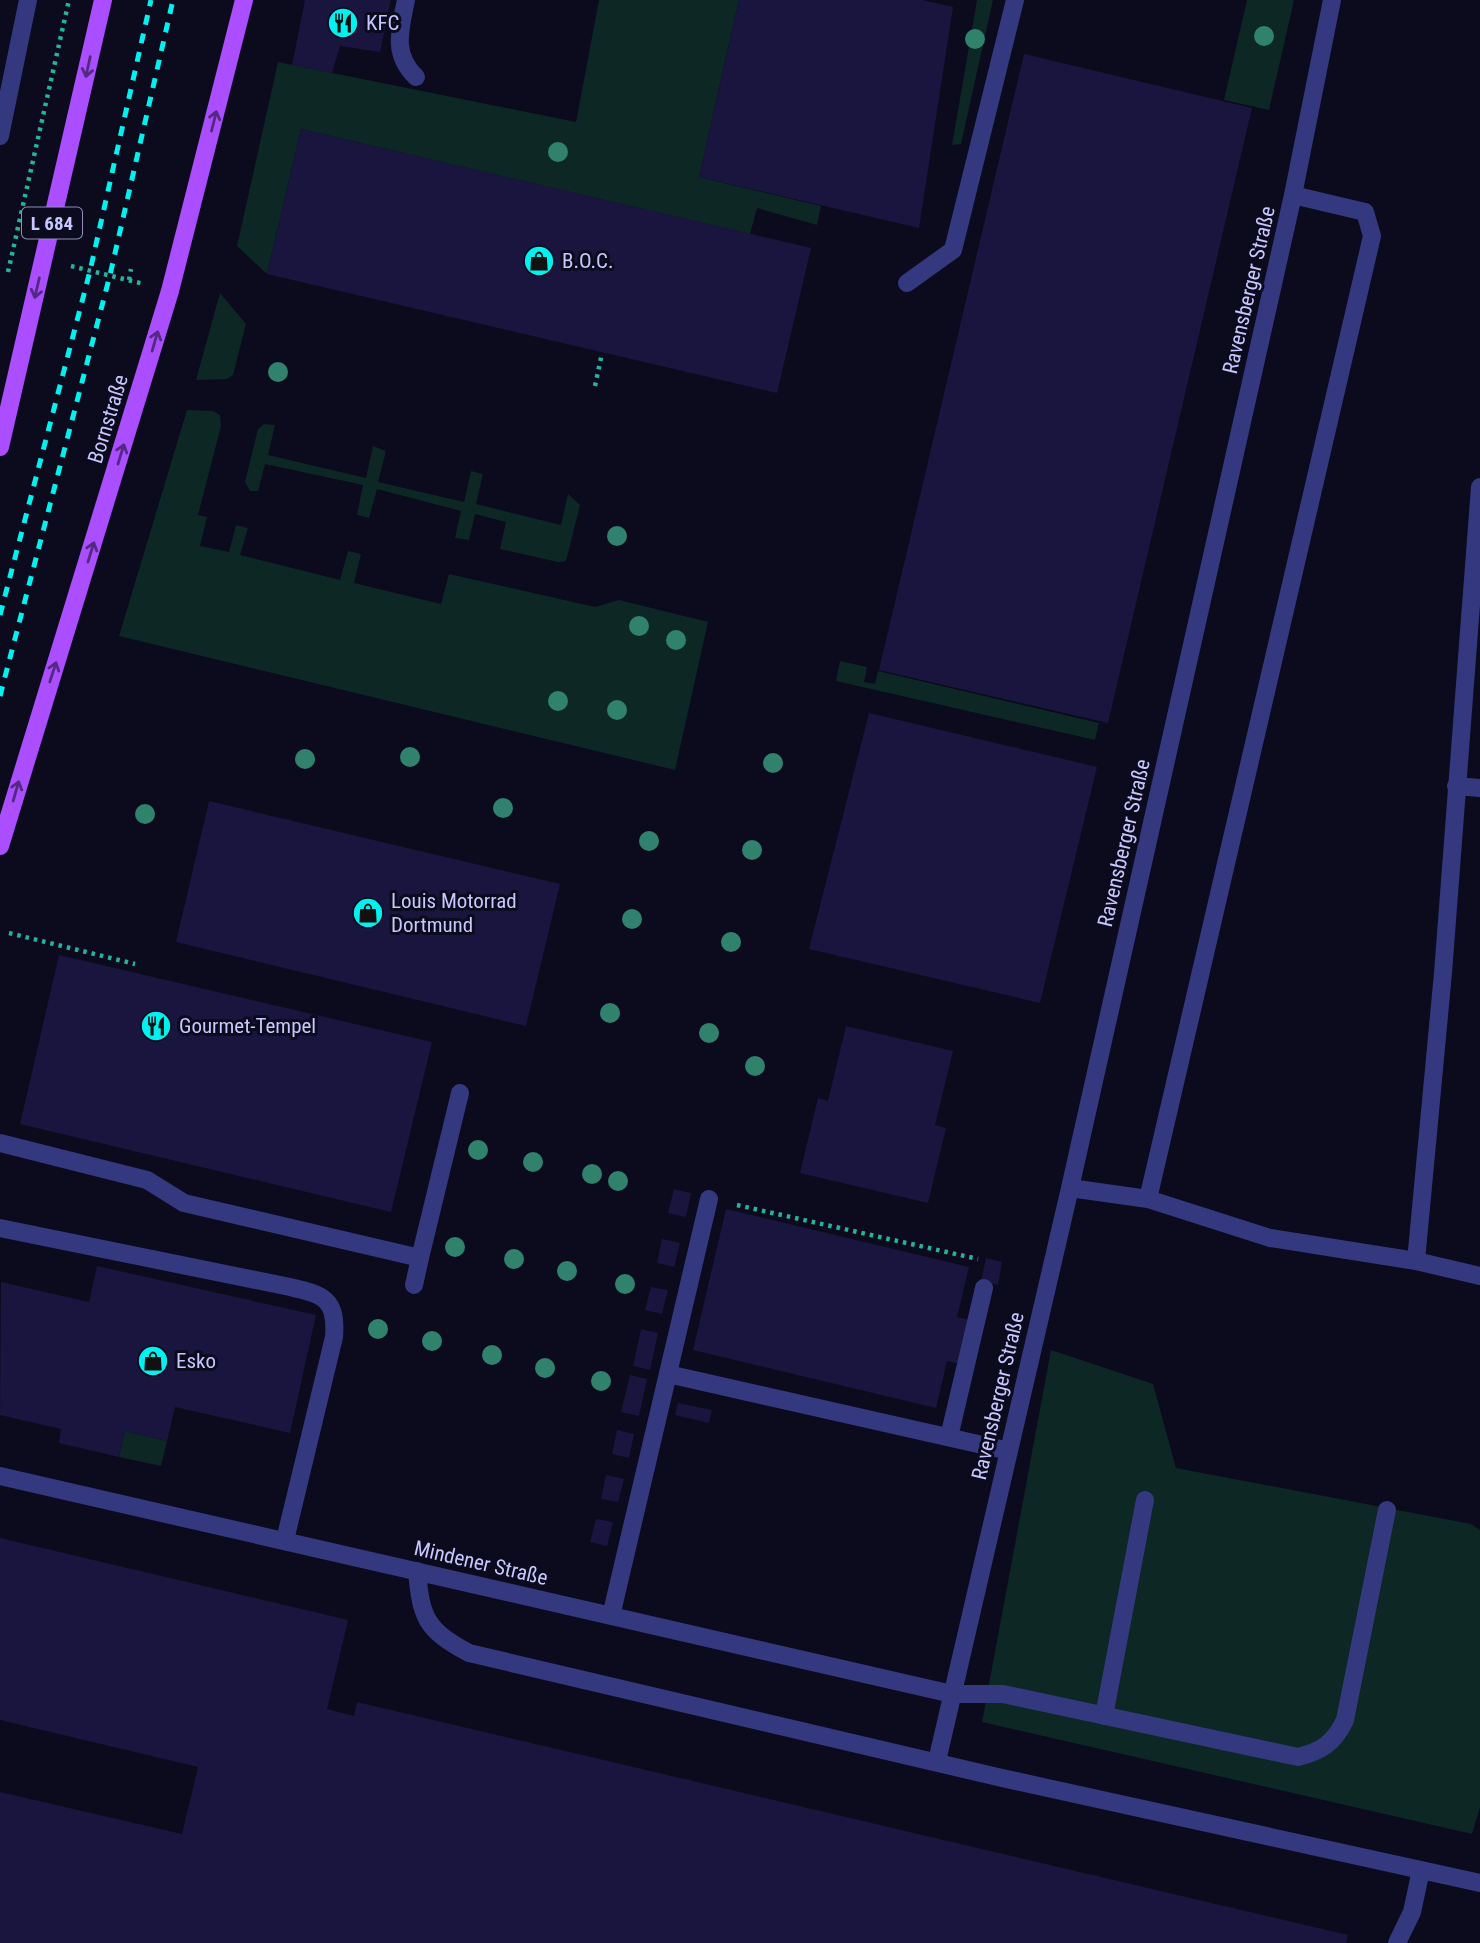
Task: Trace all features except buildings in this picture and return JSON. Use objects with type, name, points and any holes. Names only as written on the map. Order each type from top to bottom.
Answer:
[{"type":"main road","name":"L 684","points":[[0,446],[103,0]]},
{"type":"main road","name":"Bornstraße","points":[[0,846],[170,291],[244,0]]},
{"type":"street","points":[[0,136],[28,0]]},
{"type":"street","points":[[406,0],[397,49],[405,67],[416,77]]},
{"type":"street","points":[[907,283],[953,250],[1015,0]]},
{"type":"street","name":"Ravensberger Straße","points":[[937,1762],[1070,1188],[1293,195],[1332,0]]},
{"type":"street","points":[[1148,1199],[1372,236],[1364,212],[1293,195]]},
{"type":"street","points":[[1416,1261],[1443,973],[1480,487]]},
{"type":"street","points":[[1456,786],[1480,788]]},
{"type":"street","points":[[414,1285],[460,1093]]},
{"type":"street","points":[[0,1143],[147,1180],[184,1203],[420,1258]]},
{"type":"street","points":[[1070,1188],[1148,1199],[1270,1238],[1416,1261],[1480,1276]]},
{"type":"street","points":[[611,1616],[709,1199]]},
{"type":"street","points":[[0,1227],[316,1293],[331,1305],[335,1317],[334,1337],[285,1541]]},
{"type":"street","points":[[949,1437],[984,1288]]},
{"type":"street","points":[[668,1374],[1009,1451]]},
{"type":"street","name":"Mindener Straße","points":[[0,1476],[952,1695],[1003,1694],[1282,1756],[1298,1757],[1320,1751],[1337,1737],[1345,1720],[1387,1510]]},
{"type":"street","points":[[1104,1716],[1146,1500]]},
{"type":"street","points":[[417,1571],[420,1606],[432,1628],[446,1641],[469,1653],[937,1762],[1480,1883]]},
{"type":"street","points":[[1397,1943],[1412,1912],[1421,1870]]},
{"type":"path","points":[[7,274],[69,0]]},
{"type":"path","points":[[12,252],[170,291]]},
{"type":"path","points":[[129,280],[131,269]]},
{"type":"path","points":[[595,386],[602,353]]},
{"type":"path","points":[[9,933],[135,964]]},
{"type":"path","points":[[709,1199],[979,1259],[974,1285],[984,1288]]},
{"type":"green space","points":[[599,0],[739,0],[699,177],[821,206],[817,225],[757,208],[750,234],[301,129],[267,274],[237,246],[278,62],[576,122]]},
{"type":"green space","points":[[977,0],[993,0],[961,144],[952,145]]},
{"type":"green space","points":[[1247,0],[1294,0],[1269,110],[1224,100]]},
{"type":"green space","points":[[220,293],[246,324],[233,375],[227,379],[196,380]]},
{"type":"green space","points":[[187,410],[213,411],[220,415],[221,426],[198,515],[207,517],[200,546],[229,552],[236,525],[248,528],[240,555],[340,580],[348,551],[361,554],[354,583],[441,604],[449,574],[595,607],[619,600],[708,622],[675,770],[119,636]]},
{"type":"green space","points":[[264,424],[275,425],[268,455],[366,478],[373,446],[386,451],[378,482],[464,502],[471,471],[483,474],[476,504],[561,525],[568,494],[580,505],[566,561],[558,562],[500,549],[506,522],[475,514],[469,540],[455,538],[461,511],[377,489],[369,518],[357,515],[363,485],[265,464],[258,491],[250,491],[245,482],[258,429]]},
{"type":"green space","points":[[840,661],[867,667],[864,682],[875,684],[878,671],[1099,723],[1095,740],[836,681]]},
{"type":"green space","points":[[1051,1350],[1153,1384],[1176,1468],[1471,1524],[1480,1530],[1480,1807],[1472,1834],[982,1722]]},
{"type":"green space","points":[[125,1431],[167,1441],[161,1466],[119,1457]]},
{"type":"railway","points":[[0,615],[90,271],[151,0]]},
{"type":"railway","points":[[0,696],[110,275],[173,0]]},
{"type":"place","name":"KFC","points":[[343,23]]},
{"type":"place","name":"B.O.C.","points":[[539,261]]},
{"type":"place","name":"Louis Motorrad Dortmund","points":[[368,913]]},
{"type":"place","name":"Gourmet-Tempel","points":[[156,1026]]},
{"type":"place","name":"Esko","points":[[153,1361]]}]
